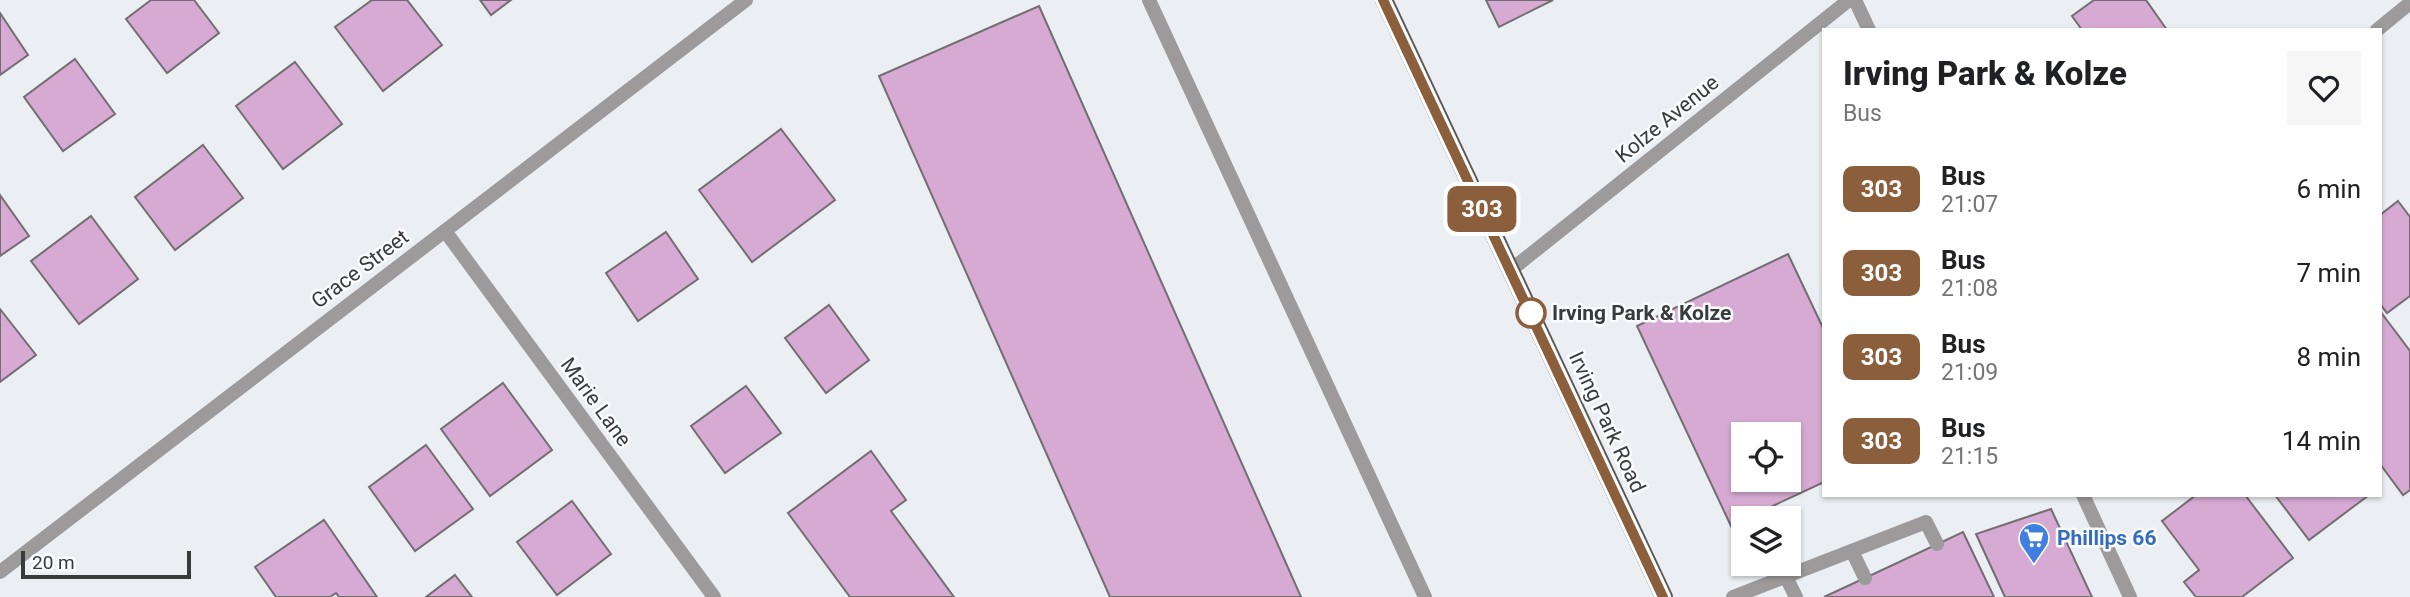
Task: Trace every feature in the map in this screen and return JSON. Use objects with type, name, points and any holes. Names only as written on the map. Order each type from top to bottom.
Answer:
[{"type":"main road","name":"Irving Park Road","points":[[1384,0],[1664,597]]},
{"type":"street","name":"Grace Street","points":[[0,572],[746,0]]},
{"type":"street","points":[[1149,0],[1425,597]]},
{"type":"street","name":"Kolze Avenue","points":[[1511,270],[1849,0]]},
{"type":"street","points":[[1855,0],[1868,28]]},
{"type":"street","points":[[2379,28],[2410,3]]},
{"type":"street","name":"Marie Lane","points":[[445,231],[714,597]]},
{"type":"street","points":[[2084,497],[2130,597]]},
{"type":"street","points":[[1734,597],[1926,522],[1937,544]]},
{"type":"street","points":[[1852,551],[1865,578]]},
{"type":"street","points":[[1786,577],[1796,597]]},
{"type":"building","points":[[151,0],[194,0],[219,33],[167,73],[126,19]]},
{"type":"building","points":[[372,0],[407,0],[442,45],[383,91],[335,27]]},
{"type":"building","points":[[480,0],[511,0],[491,15]]},
{"type":"building","points":[[1486,0],[1553,0],[1499,27]]},
{"type":"building","points":[[2094,0],[2146,0],[2166,28],[2081,28],[2072,16]]},
{"type":"building","points":[[1039,6],[1301,597],[1110,597],[879,76]]},
{"type":"building","points":[[0,13],[28,55],[0,75]]},
{"type":"building","points":[[75,59],[115,114],[63,151],[24,97]]},
{"type":"building","points":[[295,62],[342,124],[283,169],[236,106]]},
{"type":"building","points":[[781,129],[835,200],[752,262],[699,190]]},
{"type":"building","points":[[203,145],[243,198],[175,250],[135,197]]},
{"type":"building","points":[[0,195],[29,236],[0,256]]},
{"type":"building","points":[[2398,201],[2410,217],[2410,296],[2387,313],[2382,307],[2382,213]]},
{"type":"building","points":[[91,216],[138,279],[79,324],[31,261]]},
{"type":"building","points":[[666,232],[698,279],[638,321],[606,273]]},
{"type":"building","points":[[1788,254],[1822,326],[1822,483],[1773,506],[1731,506],[1731,526],[1637,326]]},
{"type":"building","points":[[829,305],[869,360],[826,393],[785,338]]},
{"type":"building","points":[[0,309],[36,355],[0,382]]},
{"type":"building","points":[[2382,314],[2410,351],[2410,490],[2403,495],[2382,467]]},
{"type":"building","points":[[503,383],[552,450],[490,496],[441,429]]},
{"type":"building","points":[[746,386],[781,433],[725,473],[691,426]]},
{"type":"building","points":[[426,445],[473,509],[415,551],[369,487]]},
{"type":"building","points":[[871,451],[906,500],[891,511],[954,597],[850,597],[788,513]]},
{"type":"building","points":[[2193,497],[2247,497],[2293,558],[2242,597],[2196,597],[2184,582],[2199,570],[2162,521]]},
{"type":"building","points":[[2277,497],[2366,497],[2309,540]]},
{"type":"building","points":[[572,501],[611,554],[557,595],[517,542]]},
{"type":"building","name":"Phillips 66","points":[[2051,509],[2092,597],[2005,597],[1976,534]]},
{"type":"building","points":[[324,520],[377,597],[339,597],[336,593],[330,597],[276,597],[255,567]]},
{"type":"building","points":[[1963,532],[1994,597],[1824,597],[1865,578]]},
{"type":"building","points":[[455,575],[472,597],[426,597]]},
{"type":"bus line","name":"303","points":[[1383,0],[1663,597]]},
{"type":"place","name":"Irving Park & Kolze","points":[[1531,313]]},
{"type":"place","name":"Phillips 66","points":[[2034,565]]}]
